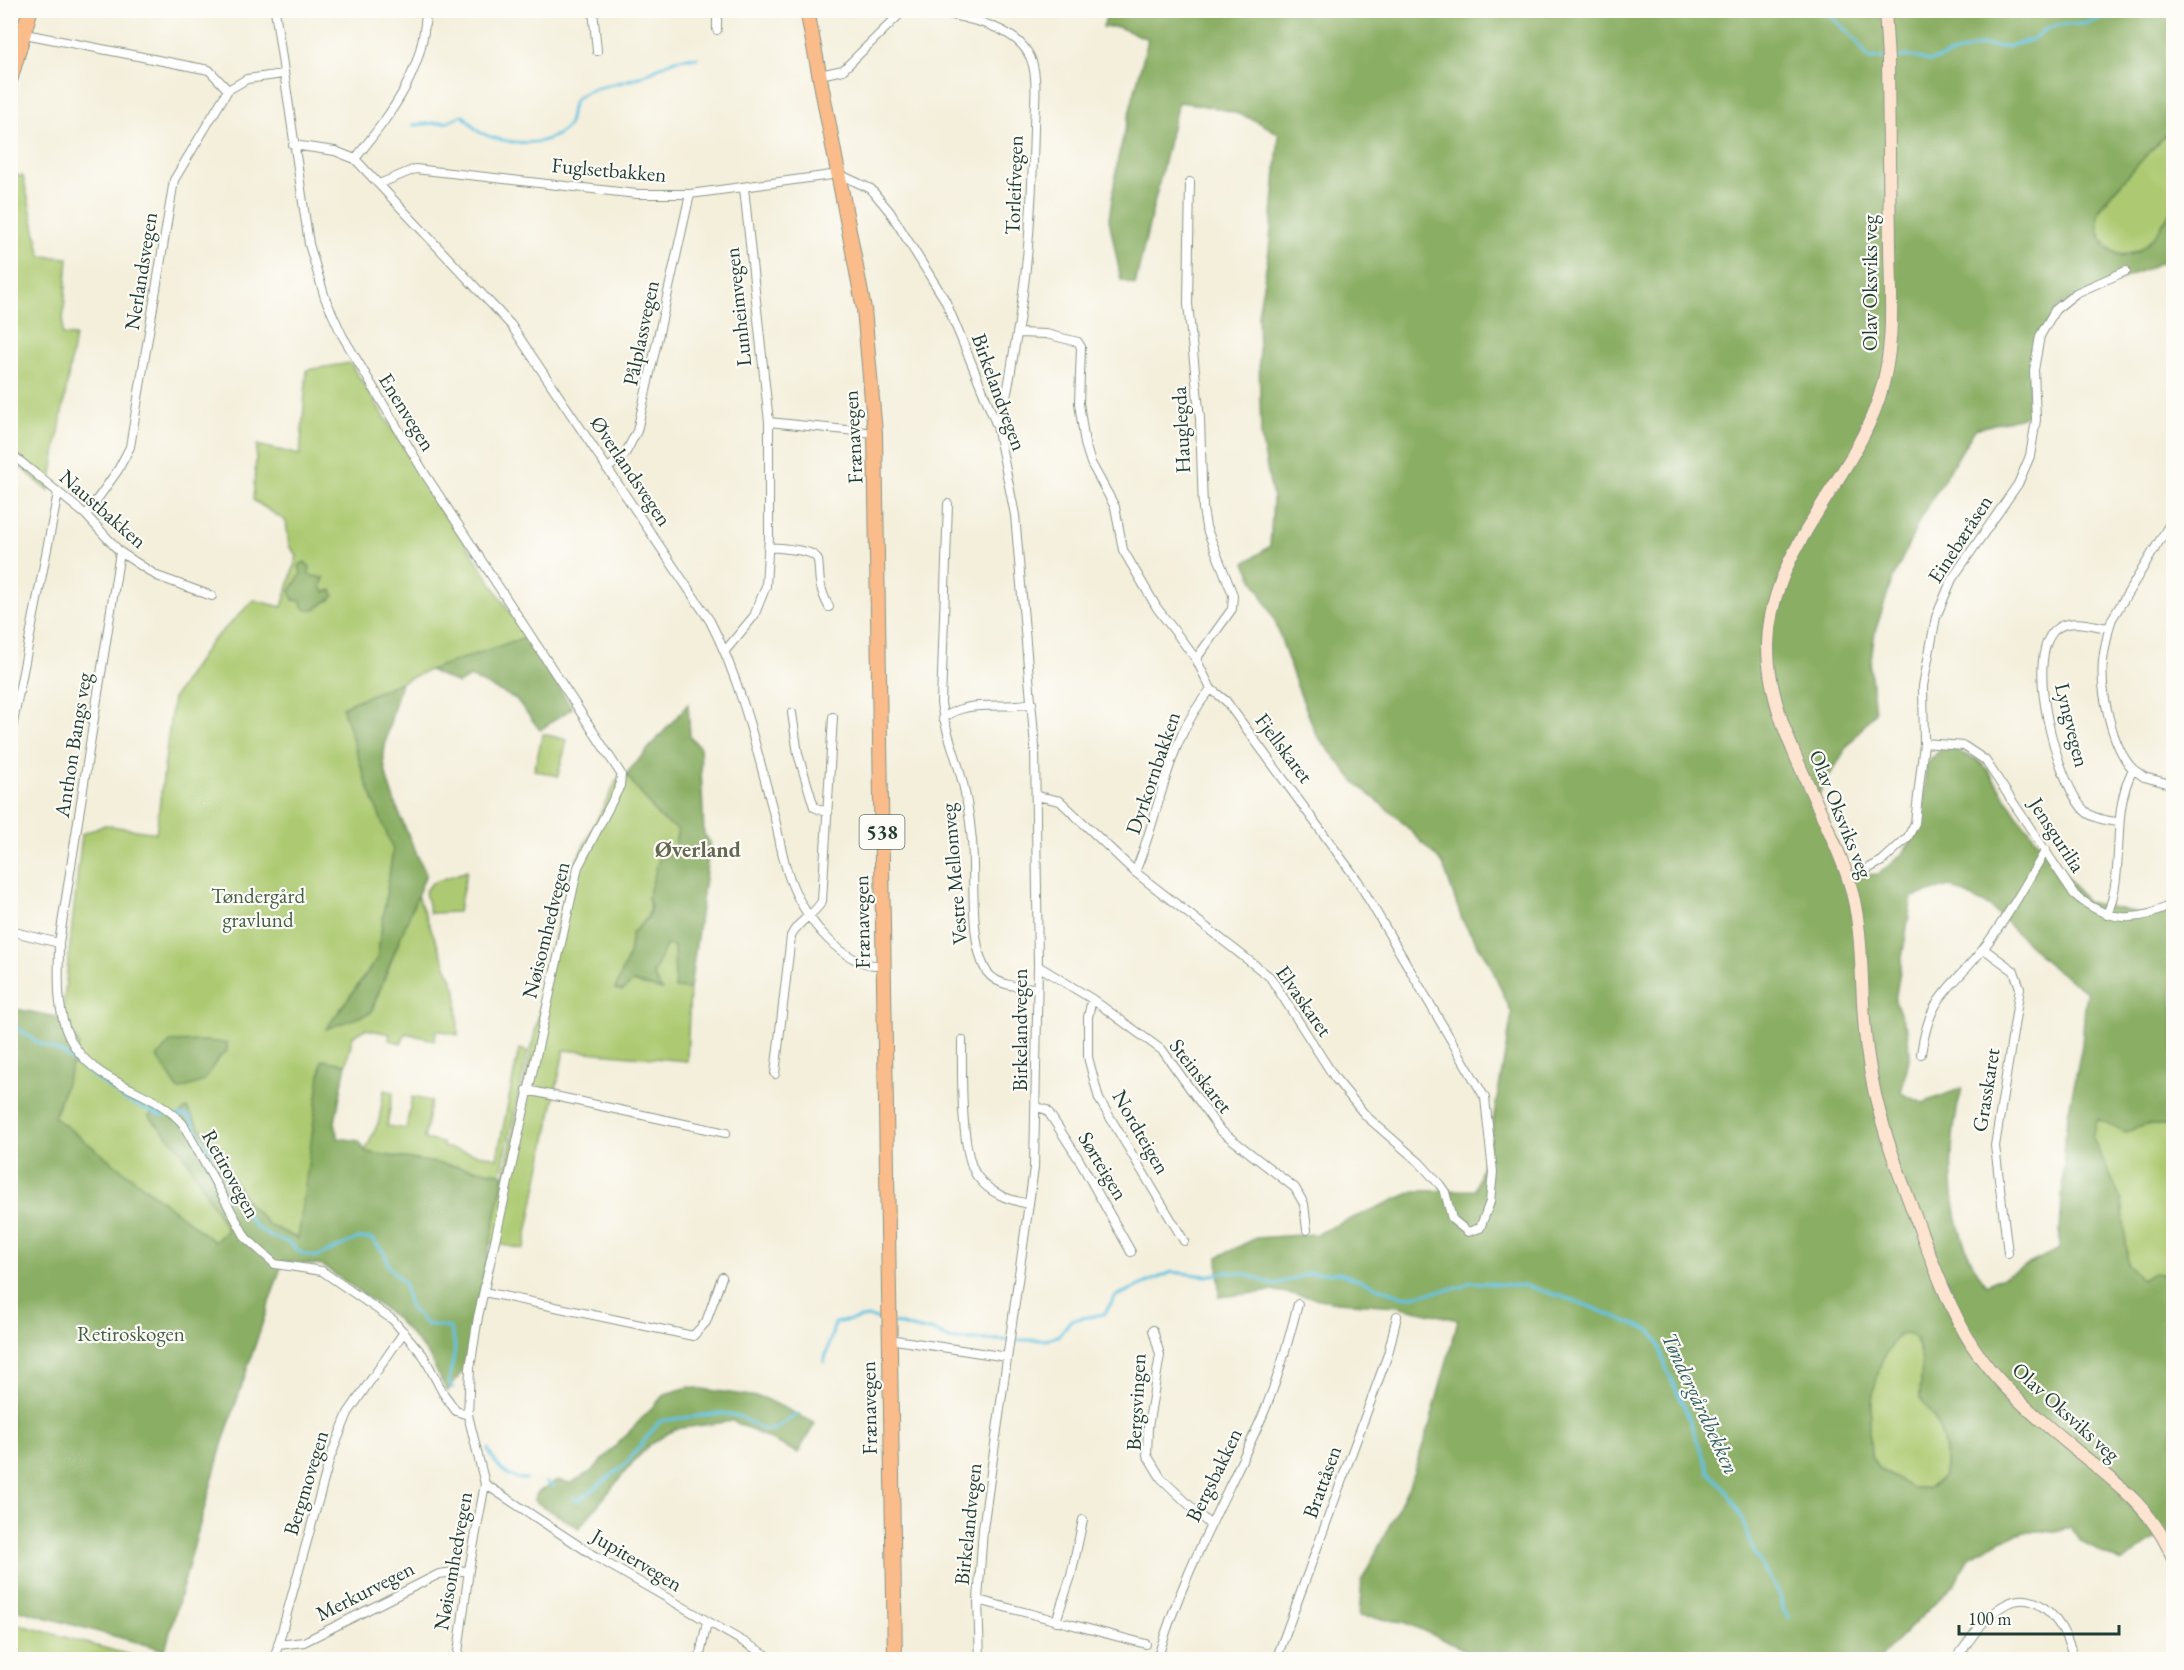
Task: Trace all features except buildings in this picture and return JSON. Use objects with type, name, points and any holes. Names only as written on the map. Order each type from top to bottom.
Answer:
[{"type":"highway","points":[[10,45],[19,10]]},
{"type":"highway","points":[[10,79],[30,10]]},
{"type":"main road","name":"Frænavegen","points":[[807,10],[866,318],[874,433],[895,1659]]},
{"type":"street","name":"Enenvegen","points":[[275,10],[293,145],[316,270],[350,351],[425,474],[621,774],[620,786]]},
{"type":"street","points":[[355,159],[394,110],[413,74],[425,36],[426,10]]},
{"type":"street","points":[[593,10],[597,51]]},
{"type":"street","points":[[717,10],[717,30]]},
{"type":"street","points":[[820,75],[843,70],[904,10]]},
{"type":"street","name":"Torleifvegen","points":[[930,10],[1003,32],[1027,50],[1032,59],[1034,107],[1032,220],[1018,333],[1006,402],[997,426]]},
{"type":"street","name":"Olav Oksviks veg","points":[[1885,10],[1888,60],[1890,359],[1864,438],[1782,575],[1768,641],[1770,674],[1778,710],[1849,879],[1856,912],[1866,1045],[1873,1095],[1883,1132],[1946,1296],[1974,1348],[1992,1370],[2014,1395],[2132,1497],[2157,1526],[2174,1561]]},
{"type":"street","points":[[30,34],[209,70],[228,90],[247,79],[283,74]]},
{"type":"street","name":"Nerlandsvegen","points":[[86,516],[118,470],[130,447],[174,180],[197,138],[228,90]]},
{"type":"street","name":"Øverlandsvegen","points":[[293,145],[335,151],[355,159],[511,325],[710,621],[725,651],[760,759],[791,882],[808,914],[836,946],[865,964],[884,965]]},
{"type":"street","name":"Fuglsetbakken","points":[[379,184],[415,169],[637,194],[690,194],[839,174]]},
{"type":"street","name":"Birkelandvegen","points":[[839,174],[871,189],[909,239],[945,300],[997,426],[1015,516],[1032,702],[1037,796],[1037,1107],[1029,1204],[983,1529],[978,1600],[980,1659]]},
{"type":"street","name":"Hauglegda","points":[[1190,182],[1188,303],[1200,419],[1203,509],[1206,527],[1233,595],[1232,609],[1196,659]]},
{"type":"street","name":"Lunheimvegen","points":[[725,651],[754,616],[766,586],[769,548],[769,422],[744,188]]},
{"type":"street","name":"Pålplassvegen","points":[[607,469],[625,454],[637,431],[690,194]]},
{"type":"street","name":"Einebæråsen","points":[[1849,879],[1882,861],[1908,837],[1916,814],[1924,743],[1923,686],[1935,617],[1952,579],[2018,484],[2030,456],[2036,420],[2034,370],[2040,336],[2055,310],[2076,292],[2126,271]]},
{"type":"street","name":"Fjellskaret","points":[[1018,333],[1073,339],[1081,347],[1080,403],[1085,444],[1091,463],[1115,507],[1123,550],[1133,570],[1196,659],[1211,689],[1233,710],[1358,881],[1440,1024],[1469,1066],[1485,1098],[1493,1172],[1490,1202],[1480,1228]]},
{"type":"street","points":[[769,422],[874,433]]},
{"type":"street","name":"Naustbakken","points":[[10,453],[86,516],[120,552],[157,576],[212,596]]},
{"type":"street","points":[[10,738],[58,493]]},
{"type":"street","name":"Vestre Mellomveg","points":[[948,504],[941,703],[943,719],[960,772],[971,828],[977,946],[988,973],[997,980],[1009,985],[1037,988]]},
{"type":"street","name":"Lyngvegen","points":[[2133,770],[2125,762],[2110,720],[2103,663],[2109,628],[2174,517]]},
{"type":"street","points":[[769,548],[814,553],[820,560],[821,586],[829,607]]},
{"type":"street","name":"Anthon Bangs veg","points":[[59,943],[120,552]]},
{"type":"street","name":"Lyngvegen","points":[[2109,628],[2074,623],[2058,628],[2048,640],[2043,653],[2042,679],[2047,717],[2073,794],[2085,811],[2102,820],[2119,822]]},
{"type":"street","name":"Dyrkornbakken","points":[[1135,873],[1149,839],[1167,776],[1186,723],[1211,689]]},
{"type":"street","points":[[943,719],[957,708],[1018,707],[1032,702]]},
{"type":"street","points":[[792,713],[798,754],[814,807],[828,813]]},
{"type":"street","points":[[775,1074],[789,945],[794,928],[808,914],[816,912],[822,901],[833,717]]},
{"type":"street","name":"Jensgurilia","points":[[1924,743],[1964,746],[1985,760],[2074,894],[2088,906],[2107,915],[2140,917],[2174,903]]},
{"type":"street","points":[[2107,915],[2118,882],[2119,822],[2125,785],[2133,770],[2144,777],[2174,785]]},
{"type":"street","name":"Nøisomhedvegen","points":[[457,1659],[469,1570],[485,1484],[468,1415],[470,1368],[484,1292],[578,867],[620,786]]},
{"type":"street","name":"Elvaskaret","points":[[1037,796],[1060,801],[1135,873],[1270,977],[1335,1078],[1366,1116],[1420,1163],[1440,1185],[1445,1192],[1452,1219],[1468,1232],[1480,1228]]},
{"type":"street","points":[[1921,1054],[1925,1023],[1940,995],[1984,949],[2046,850]]},
{"type":"street","points":[[10,931],[59,943]]},
{"type":"street","name":"Retirovegen","points":[[59,943],[58,997],[63,1030],[82,1056],[113,1081],[169,1108],[183,1124],[246,1238],[259,1252],[275,1264],[322,1270],[393,1320],[423,1356],[443,1393],[456,1411],[468,1415]]},
{"type":"street","name":"Grasskaret","points":[[1984,949],[2014,971],[2020,988],[1995,1146],[2008,1253]]},
{"type":"street","name":"Steinskaret","points":[[1038,966],[1092,999],[1163,1051],[1220,1130],[1295,1188],[1304,1204],[1307,1230]]},
{"type":"street","name":"Nordteigen","points":[[1092,999],[1088,1017],[1088,1057],[1099,1099],[1184,1241]]},
{"type":"street","points":[[962,1040],[969,1153],[976,1175],[992,1191],[1009,1200],[1029,1204]]},
{"type":"street","points":[[527,1090],[726,1133]]},
{"type":"street","name":"Sørteigen","points":[[1037,1107],[1047,1110],[1131,1252]]},
{"type":"street","points":[[484,1292],[693,1336],[706,1322],[722,1277]]},
{"type":"street","name":"Bergsbakken","points":[[1157,1659],[1186,1578],[1209,1524],[1262,1416],[1283,1361],[1298,1304]]},
{"type":"street","name":"Brattåsen","points":[[1276,1659],[1388,1354],[1397,1316]]},
{"type":"street","name":"Bergsvingen","points":[[1153,1330],[1160,1355],[1148,1427],[1147,1455],[1161,1478],[1209,1524]]},
{"type":"street","name":"Bergmovegen","points":[[274,1659],[330,1458],[348,1413],[404,1332]]},
{"type":"street","points":[[889,1339],[1007,1357]]},
{"type":"street","name":"Jupitervegen","points":[[485,1484],[596,1557],[775,1659]]},
{"type":"street","points":[[1056,1621],[1071,1576],[1083,1520]]},
{"type":"street","name":"Merkurvegen","points":[[278,1646],[304,1642],[439,1574],[469,1570]]},
{"type":"street","points":[[978,1600],[1146,1644]]},
{"type":"street","points":[[1955,1659],[1991,1614],[2007,1604],[2025,1600],[2039,1603],[2057,1619],[2074,1659]]},
{"type":"street","points":[[699,1659],[707,1622]]},
{"type":"green space","points":[[1108,10],[2173,11],[2174,59],[2170,69],[2174,120],[2171,128],[2102,204],[2099,210],[2098,225],[2106,247],[2118,255],[2127,256],[2144,247],[2152,239],[2173,205],[2173,268],[2164,261],[2058,307],[2035,344],[2027,400],[2030,415],[1975,429],[1922,515],[1891,583],[1875,632],[1870,666],[1875,712],[1847,747],[1817,797],[1849,876],[1879,874],[1902,854],[1921,828],[1926,765],[1939,751],[1952,749],[1976,759],[1988,770],[2016,814],[2087,902],[2153,916],[2173,902],[2173,1125],[2144,1125],[2126,1132],[2098,1119],[2092,1137],[2122,1201],[2128,1265],[2142,1280],[2153,1273],[2173,1276],[2173,1536],[2152,1540],[2121,1563],[2079,1541],[2071,1527],[2055,1531],[2028,1531],[2003,1539],[1969,1557],[1956,1582],[1879,1659],[1481,1659],[1481,1657],[1404,1622],[1359,1616],[1362,1580],[1409,1486],[1429,1427],[1458,1320],[1397,1306],[1337,1302],[1275,1291],[1219,1297],[1218,1257],[1256,1238],[1316,1234],[1415,1191],[1475,1190],[1491,1133],[1512,1014],[1490,964],[1462,920],[1443,864],[1400,820],[1355,782],[1316,734],[1275,621],[1245,563],[1270,546],[1273,499],[1261,437],[1258,315],[1269,251],[1279,135],[1257,121],[1244,116],[1218,108],[1178,102],[1135,285],[1121,280],[1109,219],[1118,158],[1148,39],[1118,27],[1103,27]],"holes":[[[1949,886],[1989,906],[2052,967],[2086,991],[2082,1045],[2066,1125],[2059,1249],[1986,1285],[1963,1240],[1956,1215],[1953,1190],[1953,1138],[1962,1088],[1923,1103],[1901,1093],[1910,1055],[1907,1030],[1895,1001],[1912,897]],[[1907,1333],[1914,1338],[1921,1353],[1920,1399],[1933,1416],[1942,1435],[1944,1446],[1943,1478],[1927,1488],[1912,1488],[1879,1469],[1871,1456],[1869,1429],[1873,1394],[1881,1362],[1899,1334]]]},
{"type":"green space","points":[[2173,120],[2175,185],[2170,215],[2155,236],[2135,252],[2124,254],[2114,252],[2099,232],[2096,221],[2097,213],[2143,157],[2158,144]]},
{"type":"green space","points":[[10,175],[23,176],[41,256],[68,258],[62,335],[75,336],[49,491],[11,459]]},
{"type":"green space","name":"Tøndergård gravlund","points":[[350,363],[526,637],[429,670],[342,707],[366,781],[393,849],[377,959],[327,1028],[371,1013],[417,895],[457,992],[458,1035],[437,1030],[434,1040],[405,1033],[402,1043],[389,1040],[390,1034],[365,1029],[353,1036],[346,1064],[322,1060],[299,1239],[269,1225],[252,1209],[202,1129],[174,1120],[149,1116],[182,1151],[227,1230],[215,1242],[54,1117],[79,1045],[62,1018],[82,834],[105,825],[156,833],[173,698],[210,643],[254,600],[282,607],[297,556],[289,546],[286,521],[253,500],[257,445],[300,455],[307,370]],"holes":[[[301,574],[309,575],[331,599],[315,609],[290,591]]]},
{"type":"green space","points":[[305,562],[310,567],[309,575],[324,578],[321,587],[325,592],[332,590],[334,596],[315,609],[307,610],[302,607],[301,601],[293,600],[290,591],[301,574],[299,565]]},
{"type":"green space","points":[[526,637],[572,708],[540,730],[516,699],[470,677],[458,684],[429,670]]},
{"type":"green space","points":[[401,682],[387,735],[384,765],[399,814],[426,874],[370,1013],[326,1029],[377,959],[393,850],[366,781],[342,707]]},
{"type":"green space","points":[[688,704],[690,737],[700,747],[704,834],[710,842],[690,989],[675,988],[674,946],[666,945],[653,975],[662,990],[633,982],[622,991],[615,989],[629,955],[632,933],[648,918],[651,907],[648,897],[659,858],[673,853],[678,830],[659,817],[626,774]]},
{"type":"green space","points":[[543,734],[567,740],[558,776],[534,770]]},
{"type":"green space","points":[[626,774],[659,817],[678,829],[673,853],[648,897],[648,913],[644,922],[632,933],[629,955],[615,989],[632,982],[661,990],[653,975],[666,945],[674,946],[675,988],[690,989],[687,1061],[564,1050],[524,1249],[490,1243],[559,919],[574,865],[617,780]]},
{"type":"green space","points":[[467,871],[458,912],[430,913],[425,892],[432,883]]},
{"type":"green space","name":"Retiroskogen","points":[[10,1008],[62,1018],[79,1045],[54,1117],[215,1242],[227,1230],[182,1151],[149,1116],[156,1108],[174,1119],[187,1108],[244,1199],[269,1225],[298,1239],[322,1060],[346,1064],[335,1122],[338,1138],[359,1141],[366,1152],[504,1174],[466,1366],[447,1392],[428,1354],[395,1317],[323,1266],[283,1261],[222,1445],[165,1650],[11,1608]]},
{"type":"green space","points":[[170,1042],[227,1043],[227,1051],[217,1060],[204,1081],[179,1090],[157,1057]]},
{"type":"green space","points":[[519,1049],[528,1051],[501,1173],[365,1152],[379,1121],[384,1090],[393,1092],[387,1126],[406,1129],[412,1097],[431,1101],[424,1139],[443,1143],[443,1147],[497,1158]]},
{"type":"green space","points":[[2098,1118],[2126,1132],[2144,1125],[2173,1125],[2173,1276],[2153,1273],[2142,1280],[2128,1265],[2122,1201],[2092,1137]]},
{"type":"green space","points":[[1907,1333],[1914,1338],[1921,1353],[1920,1399],[1933,1416],[1942,1435],[1944,1446],[1943,1478],[1927,1488],[1912,1488],[1879,1469],[1871,1456],[1869,1429],[1873,1394],[1881,1362],[1899,1334]]},
{"type":"green space","points":[[689,1387],[764,1398],[815,1423],[798,1453],[733,1421],[675,1429],[651,1444],[634,1461],[579,1528],[534,1501],[537,1493],[557,1480],[571,1483],[592,1471],[665,1394]]},
{"type":"green space","points":[[10,1622],[144,1659],[11,1659]]},
{"type":"waterway","points":[[1824,10],[1855,39],[1869,59],[1884,58]]},
{"type":"waterway","points":[[1891,58],[1911,56],[1929,61],[1982,45],[2006,47],[2031,40],[2046,29],[2058,25],[2083,24],[2134,10]]},
{"type":"waterway","points":[[2163,10],[2174,16]]},
{"type":"waterway","points":[[414,125],[448,122],[462,115],[478,131],[491,137],[524,143],[546,140],[568,126],[572,106],[582,94],[636,78],[673,61],[697,58]]},
{"type":"waterway","name":"Tøndergårdbekken","points":[[10,1023],[35,1041],[62,1053],[125,1100],[160,1115],[171,1115]]},
{"type":"waterway","name":"Tøndergårdbekken","points":[[177,1115],[189,1116],[204,1145],[215,1154],[226,1176],[229,1191],[256,1227],[269,1236],[288,1242],[303,1254],[316,1257],[359,1238],[372,1239],[385,1254],[389,1267],[404,1283],[409,1307],[426,1324],[450,1328],[455,1350],[449,1382],[453,1388]]},
{"type":"waterway","name":"Tøndergårdbekken","points":[[894,1323],[920,1330],[931,1330],[952,1340],[1046,1340],[1059,1335],[1071,1320],[1104,1314],[1116,1296],[1172,1272],[1207,1276],[1226,1272],[1245,1274],[1273,1285],[1311,1273],[1339,1273],[1405,1297],[1463,1287],[1470,1282],[1527,1286],[1573,1300],[1651,1331],[1658,1342],[1666,1368],[1686,1411],[1709,1472],[1727,1491],[1740,1514],[1755,1554],[1780,1595],[1783,1610],[1789,1618]]},
{"type":"waterway","name":"Tøndergårdbekken","points":[[824,1362],[835,1323],[867,1317],[884,1320]]},
{"type":"waterway","name":"Tøndergårdbekken","points":[[574,1498],[579,1500],[624,1466],[660,1421],[721,1413],[738,1416],[762,1429],[773,1430],[798,1414]]},
{"type":"waterway","name":"Tøndergårdbekken","points":[[488,1449],[503,1471],[513,1477],[526,1479]]},
{"type":"waterway","name":"Tøndergårdbekken","points":[[546,1482],[554,1486]]},
{"type":"district","name":"Øverland","points":[[698,849]]}]
